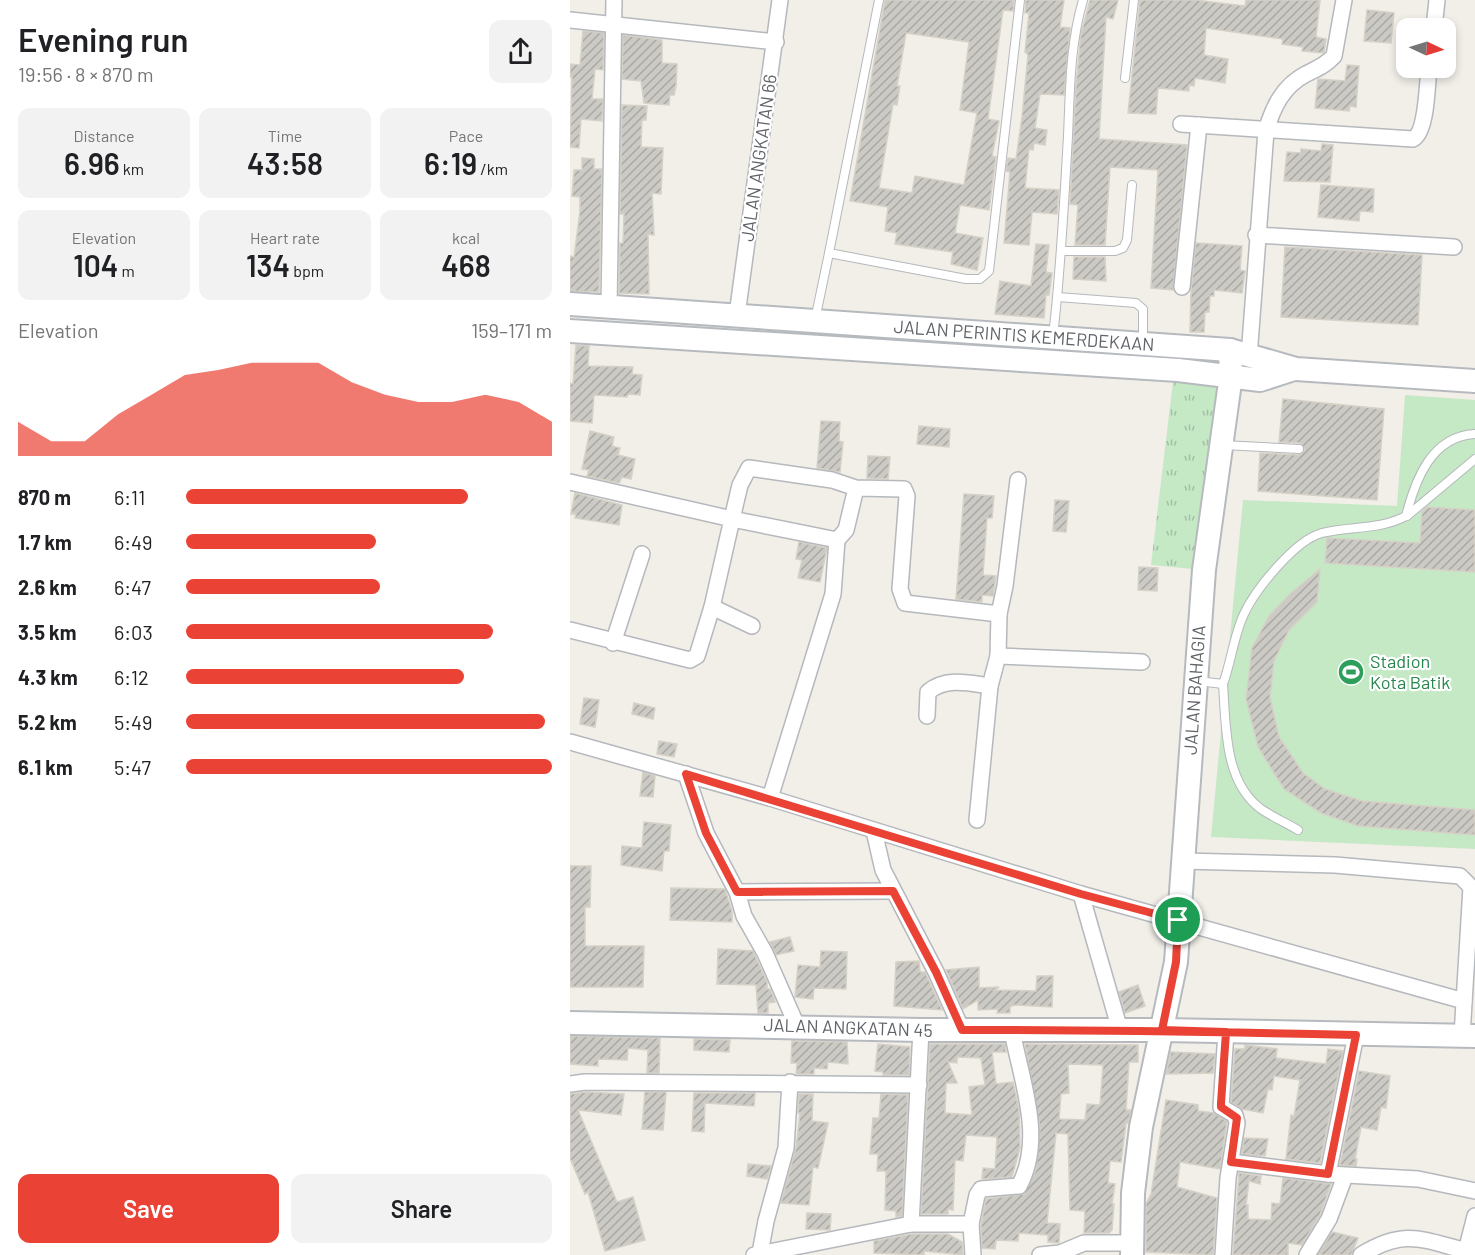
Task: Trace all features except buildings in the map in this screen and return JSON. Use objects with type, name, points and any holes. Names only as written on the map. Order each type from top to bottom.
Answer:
[{"type":"street","points":[[609,307],[614,0]]},
{"type":"street","name":"JALAN ANGKATAN 66","points":[[737,315],[780,0]]},
{"type":"street","points":[[1239,354],[1256,235],[1266,131],[1272,109],[1280,96],[1302,76],[1329,62],[1334,56],[1344,0]]},
{"type":"street","points":[[1435,18],[1437,0]]},
{"type":"street","points":[[570,21],[776,42]]},
{"type":"street","points":[[1181,124],[1413,139],[1417,138],[1423,127],[1428,78]]},
{"type":"street","points":[[1182,287],[1199,125]]},
{"type":"street","points":[[1256,235],[1454,248]]},
{"type":"street","name":"JALAN PERINTIS KEMERDEKAAN","points":[[570,304],[1143,344],[1239,354],[1296,369],[1475,381]]},
{"type":"street","points":[[570,331],[1178,370],[1260,380],[1296,369]]},
{"type":"street","name":"JALAN BAHAGIA","points":[[1132,1249],[1133,1192],[1141,1128],[1176,962],[1204,570],[1219,445],[1231,375],[1239,354]]},
{"type":"street","points":[[570,630],[613,643],[690,660],[697,656],[712,607],[740,485],[749,468],[832,480],[856,488],[895,487],[904,489],[907,496],[900,589],[905,603],[999,614]]},
{"type":"street","points":[[977,820],[990,686],[998,656],[999,614],[1005,586],[1018,480]]},
{"type":"street","points":[[570,482],[837,540]]},
{"type":"street","points":[[770,798],[833,594],[837,540],[846,530],[856,488]]},
{"type":"street","points":[[613,643],[642,554]]},
{"type":"street","points":[[712,607],[752,626]]},
{"type":"street","points":[[998,656],[1142,662]]},
{"type":"street","points":[[927,716],[928,692],[936,686],[949,682],[990,686]]},
{"type":"street","points":[[570,742],[770,798],[1081,894],[1464,1001]]},
{"type":"street","points":[[686,774],[706,833],[737,892],[744,916],[765,953],[797,1026]]},
{"type":"street","points":[[874,831],[883,870],[936,972],[962,1030]]},
{"type":"street","points":[[1183,861],[1335,865],[1460,876],[1471,887],[1464,1001],[1469,1036]]},
{"type":"street","points":[[737,892],[893,891]]},
{"type":"street","points":[[1081,894],[1120,1030]]},
{"type":"street","name":"JALAN ANGKATAN 45","points":[[570,1023],[921,1030],[1162,1030],[1469,1036]]},
{"type":"street","points":[[911,1224],[921,1030]]},
{"type":"street","points":[[973,1255],[971,1224],[981,1189],[1019,1186],[1027,1167],[1031,1145],[1030,1122],[1012,1030]]},
{"type":"street","points":[[1223,1255],[1237,1118],[1221,1107],[1226,1032]]},
{"type":"street","points":[[1328,1174],[1356,1035]]},
{"type":"street","points":[[570,1084],[585,1082],[790,1082],[919,1084]]},
{"type":"street","points":[[790,1082],[786,1148],[757,1254],[911,1224],[971,1224]]},
{"type":"street","points":[[1231,1162],[1345,1176],[1418,1179],[1475,1191]]},
{"type":"street","points":[[1307,1255],[1329,1219],[1345,1176]]},
{"type":"street","points":[[1361,1255],[1378,1245],[1411,1237],[1469,1253],[1475,1216]]},
{"type":"street","points":[[1040,1255],[1060,1253],[1084,1243],[1132,1249]]},
{"type":"lane","points":[[815,321],[879,0]]},
{"type":"lane","points":[[829,253],[966,279],[980,279],[988,271],[1020,0]]},
{"type":"lane","points":[[1053,338],[1062,250],[1072,66],[1076,24],[1083,0]]},
{"type":"lane","points":[[1125,78],[1134,0]]},
{"type":"lane","points":[[1062,250],[1115,251],[1124,248],[1127,240],[1132,185]]},
{"type":"lane","points":[[1058,297],[1137,303],[1143,309],[1143,344]]},
{"type":"lane","points":[[1406,516],[1415,481],[1433,455],[1449,441],[1465,434],[1475,434]]},
{"type":"lane","points":[[1219,445],[1299,449]]},
{"type":"lane","points":[[1298,830],[1261,809],[1243,791],[1227,740],[1224,684],[1243,616],[1255,594],[1298,546],[1320,533],[1391,524],[1406,516],[1475,459]]},
{"type":"lane","points":[[1196,681],[1224,684]]},
{"type":"green space","points":[[1231,375],[1204,570],[1151,565],[1173,382]]},
{"type":"green space","name":"Stadion Kota Batik","points":[[1405,395],[1475,400],[1475,849],[1211,837],[1243,500],[1397,506]]},
{"type":"place","name":"Stadion Kota Batik","points":[[1351,672]]},
{"type":"route","points":[[1178,920],[1081,894],[686,774],[706,833],[737,892],[893,891],[936,972],[962,1030],[1162,1030],[1356,1035],[1328,1174],[1231,1162],[1237,1118],[1221,1107],[1226,1032],[1162,1030],[1176,962],[1178,920]]}]
